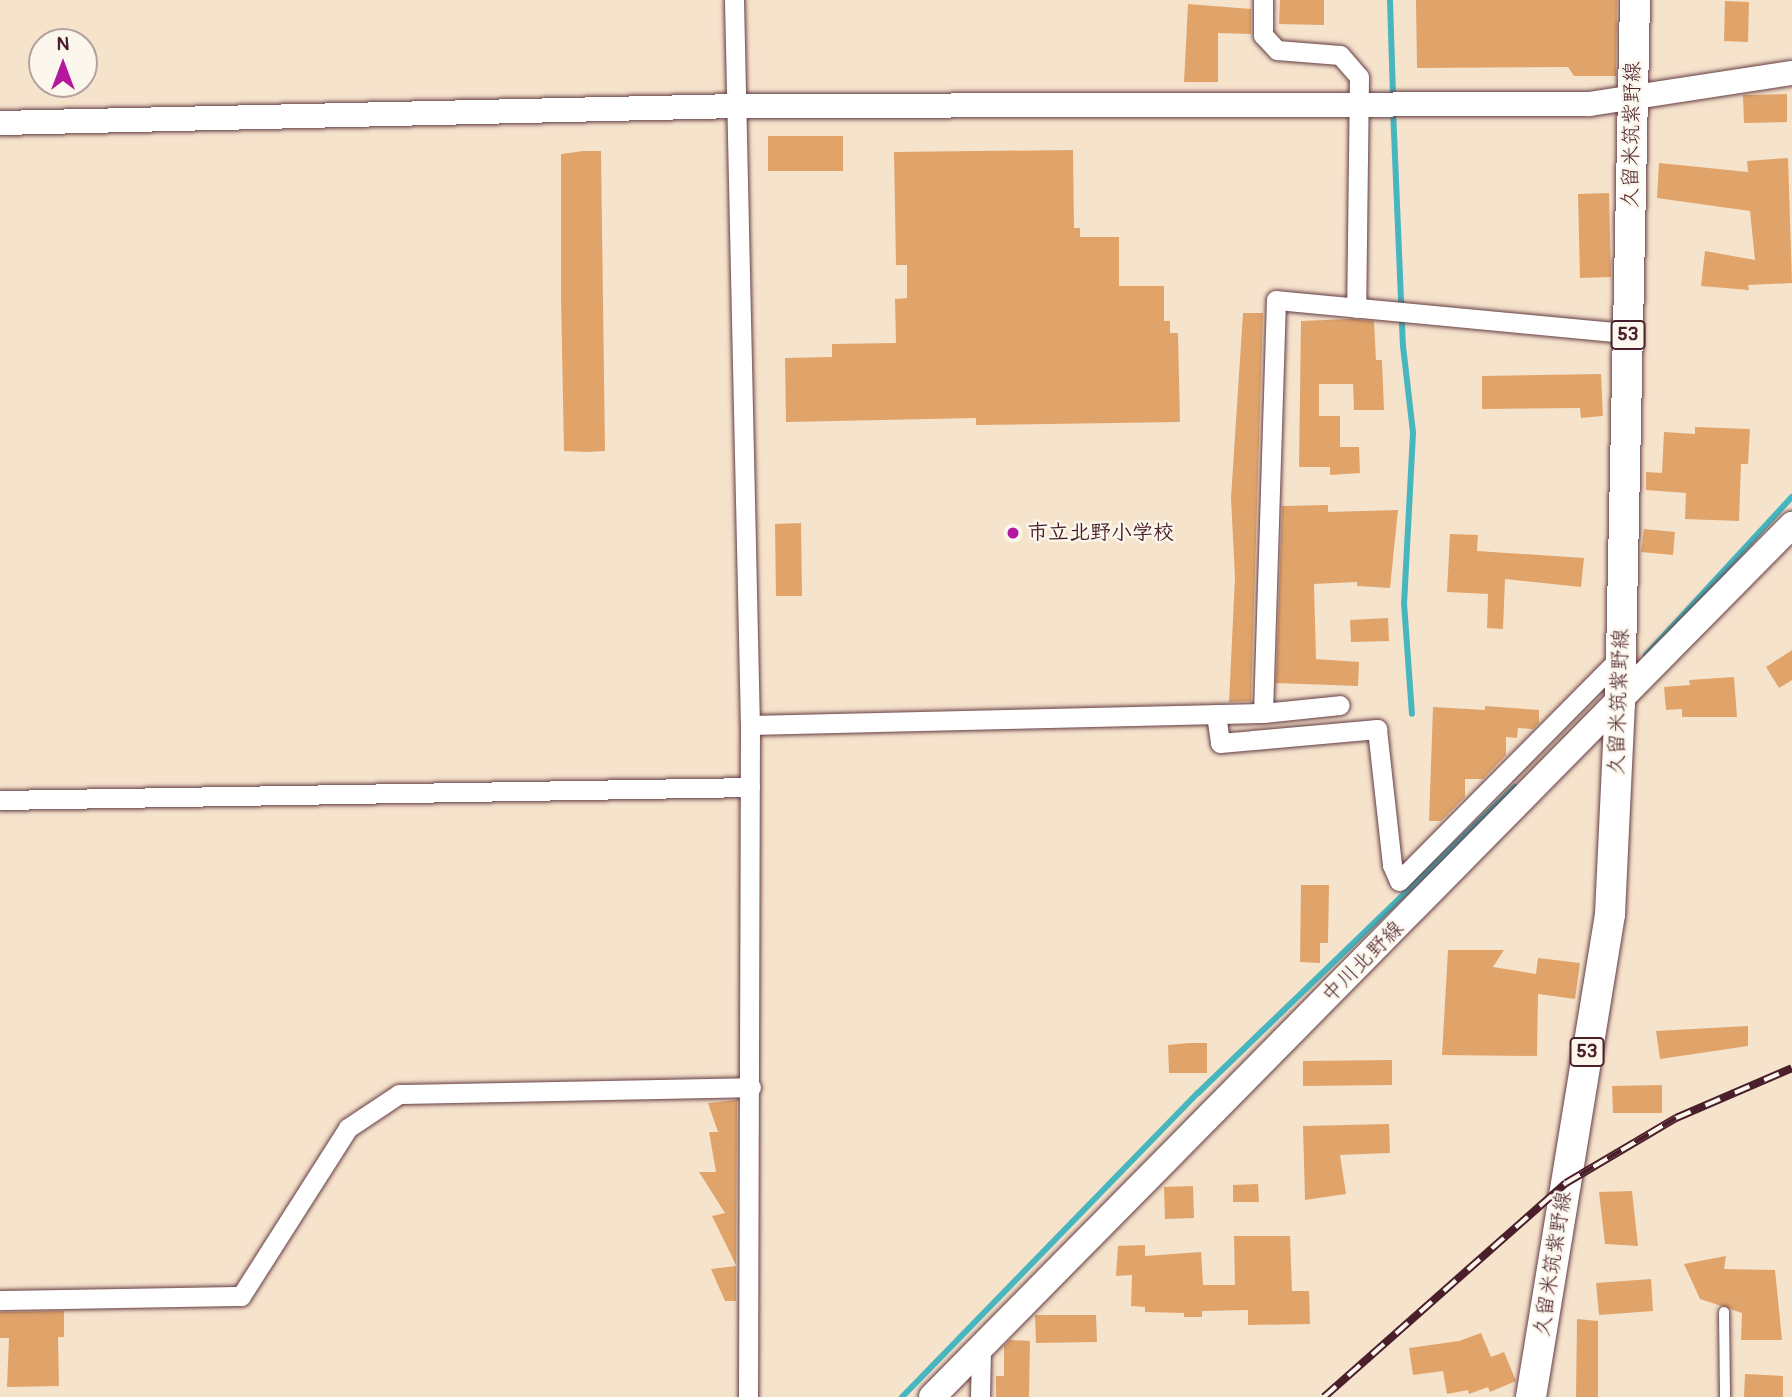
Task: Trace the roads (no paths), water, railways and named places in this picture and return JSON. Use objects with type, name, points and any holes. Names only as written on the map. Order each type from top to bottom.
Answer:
[{"type":"main road","name":"久留米筑紫野線","points":[[1531,1397],[1610,914],[1620,704],[1635,0]]},
{"type":"main road","name":"中川北野線","points":[[932,1397],[1620,704],[1792,525]]},
{"type":"street","points":[[734,0],[750,725],[748,1397]]},
{"type":"street","points":[[1263,0],[1263,35],[1277,50],[1340,55],[1359,77],[1362,108],[1356,308]]},
{"type":"street","points":[[0,123],[735,106],[1362,108],[1633,101],[1792,73]]},
{"type":"street","points":[[1263,713],[1276,300],[1629,333]]},
{"type":"street","points":[[1216,714],[1220,743],[1377,729],[1392,865],[1399,881],[1621,663]]},
{"type":"street","points":[[750,725],[1263,713],[1340,705]]},
{"type":"street","points":[[0,800],[750,787]]},
{"type":"street","points":[[0,1300],[241,1296],[348,1128],[399,1094],[751,1087]]},
{"type":"street","points":[[980,1397],[981,1348]]},
{"type":"lane","points":[[1724,1312],[1725,1397]]},
{"type":"waterway","points":[[1390,0],[1393,98]]},
{"type":"waterway","points":[[1393,109],[1403,346],[1413,433],[1404,603],[1412,714]]},
{"type":"waterway","points":[[1646,655],[1792,497]]},
{"type":"waterway","points":[[902,1397],[1198,1093],[1515,787]]},
{"type":"railway","points":[[1324,1397],[1566,1183],[1676,1118],[1792,1068]]},
{"type":"place","name":"市立北野小学校","points":[[1013,533]]}]
